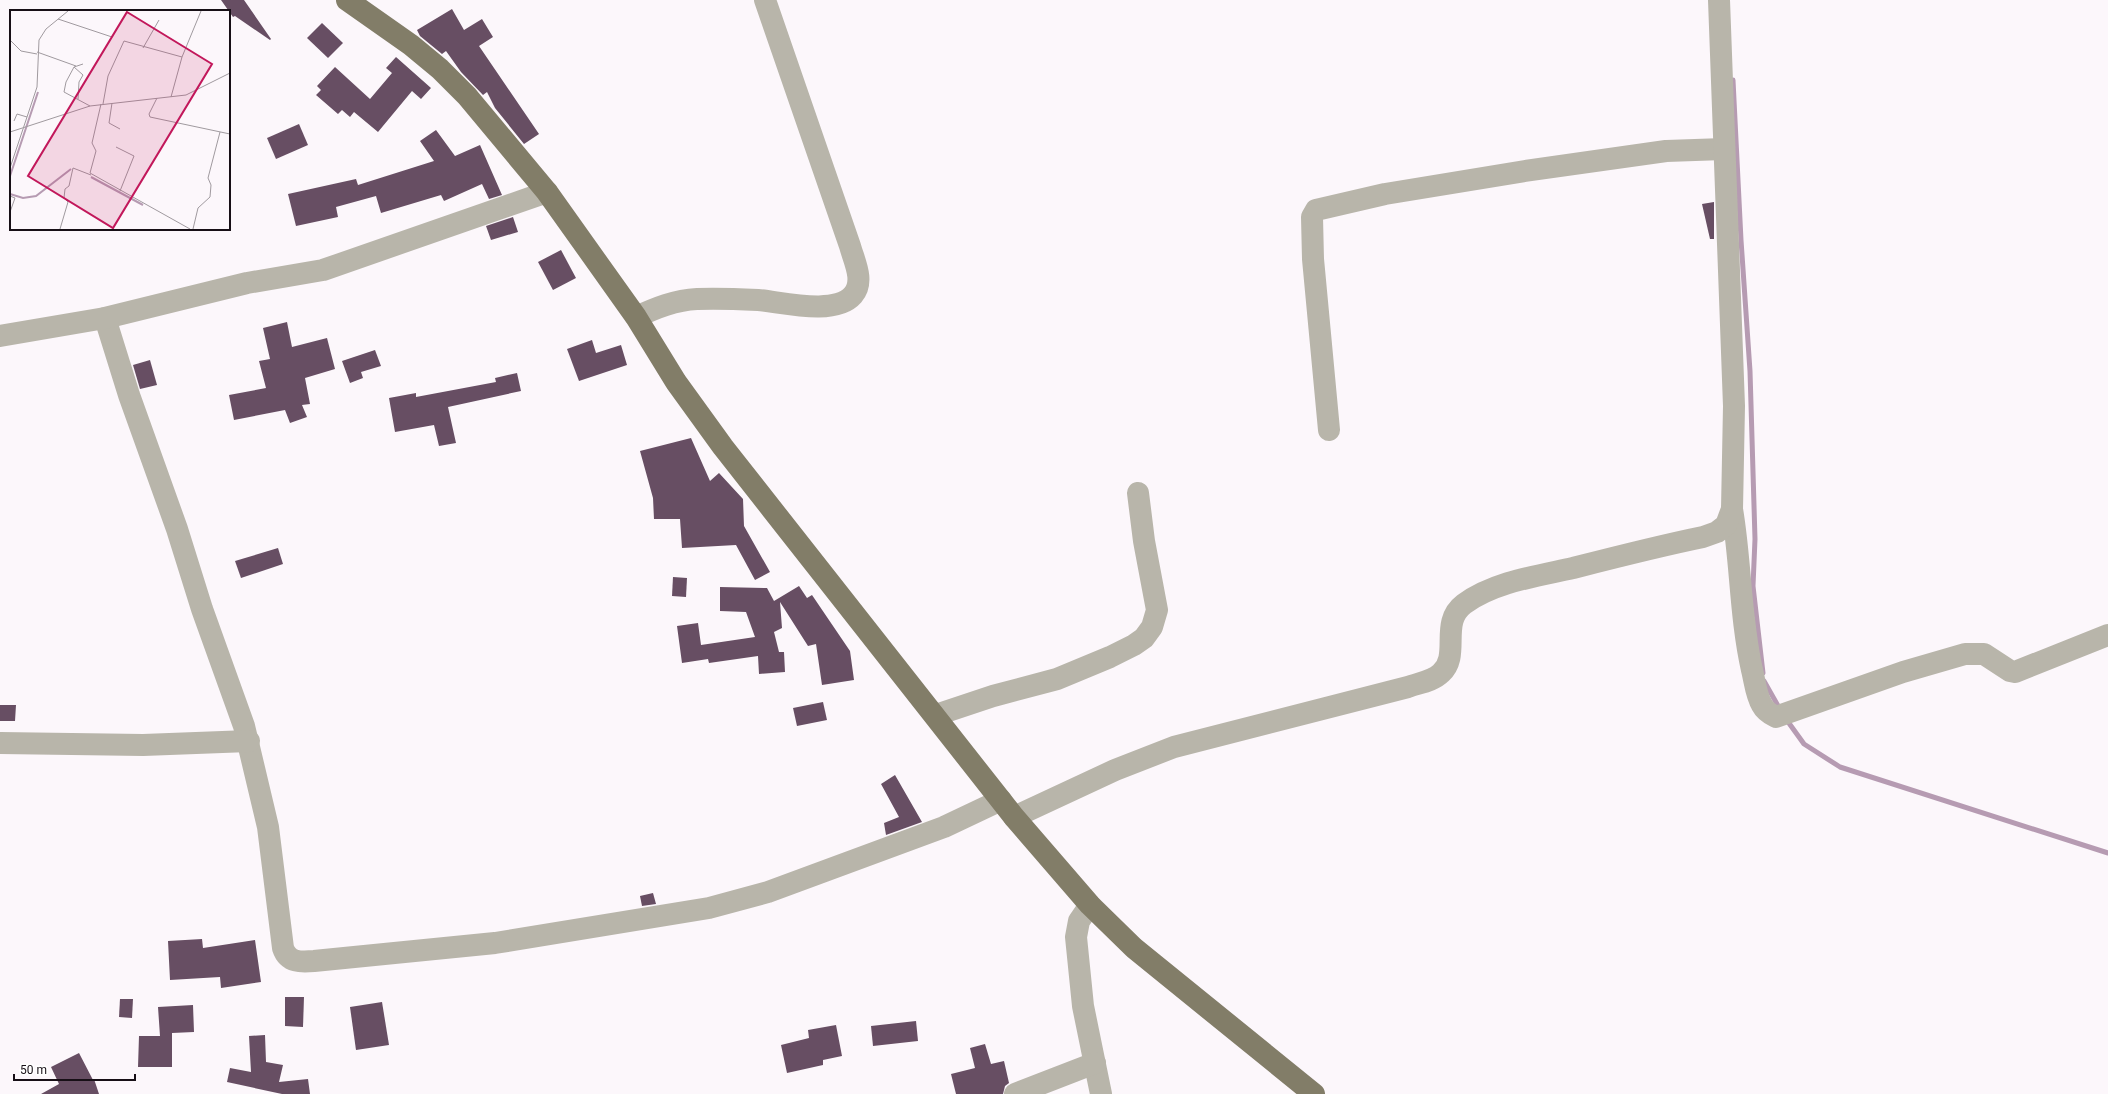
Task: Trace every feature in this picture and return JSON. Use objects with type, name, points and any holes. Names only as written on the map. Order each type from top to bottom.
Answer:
[{"type":"main road","points":[[347,0],[440,69],[467,96],[547,192],[636,316],[676,382],[723,447],[936,715],[1008,809],[1090,904],[1134,948],[1314,1094]]},
{"type":"street","points":[[636,316],[670,303],[698,299],[758,300],[829,306],[843,302],[852,295],[857,287],[859,276],[850,246],[765,0]]},
{"type":"street","points":[[1719,0],[1734,406],[1732,509],[1738,545],[1743,612],[1749,655],[1762,706],[1768,713],[1782,715],[1903,672],[1954,656],[1984,654],[2010,671],[2015,672],[2108,635]]},
{"type":"street","points":[[1329,430],[1314,259],[1312,217],[1316,210],[1322,207],[1393,193],[1533,170],[1666,151],[1724,149]]},
{"type":"street","points":[[0,336],[105,318],[247,283],[323,270],[547,192]]},
{"type":"street","points":[[105,318],[129,395],[160,481],[202,610],[249,741],[268,827],[282,948],[288,957],[298,962],[495,943],[709,908],[768,892],[944,827],[1008,809],[1174,747],[1408,687],[1433,678],[1446,667],[1450,653],[1450,630],[1454,615],[1466,603],[1482,593],[1521,580],[1717,532],[1726,525],[1732,509]]},
{"type":"street","points":[[936,715],[993,696],[1057,679],[1110,657],[1134,645],[1144,638],[1152,627],[1157,610],[1144,541],[1138,493]]},
{"type":"street","points":[[0,743],[158,744],[249,741]]},
{"type":"street","points":[[1090,904],[1079,921],[1076,937],[1083,1006],[1101,1094]]},
{"type":"street","points":[[1015,1094],[1095,1063]]},
{"type":"building","points":[[221,0],[244,0],[271,39],[270,40],[235,16],[233,17],[230,10],[228,10]]},
{"type":"building","points":[[452,9],[464,30],[482,19],[493,37],[479,46],[539,134],[524,144],[495,108],[487,92],[483,95],[461,72],[446,51],[442,54],[420,36],[417,30]]},
{"type":"building","points":[[322,23],[343,43],[328,58],[307,38]]},
{"type":"building","points":[[396,57],[431,88],[421,99],[412,91],[378,132],[354,112],[350,117],[342,110],[338,114],[316,95],[321,90],[317,86],[335,67],[370,99],[392,73],[386,68]]},
{"type":"building","points":[[299,124],[308,145],[276,159],[267,138]]},
{"type":"building","points":[[436,130],[455,156],[480,145],[502,195],[489,199],[482,184],[444,201],[441,195],[381,213],[376,196],[336,207],[338,217],[296,226],[288,194],[356,179],[358,185],[434,161],[420,141]]},
{"type":"building","points":[[1714,202],[1714,239],[1710,239],[1702,204]]},
{"type":"building","points":[[513,217],[518,232],[491,240],[486,226]]},
{"type":"building","points":[[561,250],[576,278],[553,290],[538,262]]},
{"type":"building","points":[[287,322],[292,347],[327,338],[335,369],[305,378],[310,404],[302,405],[307,417],[290,423],[285,410],[234,420],[229,395],[266,388],[259,361],[270,359],[263,328]]},
{"type":"building","points":[[592,340],[596,353],[621,345],[627,365],[579,381],[567,349]]},
{"type":"building","points":[[375,350],[381,366],[361,372],[363,378],[350,383],[342,361]]},
{"type":"building","points":[[150,360],[157,385],[140,389],[133,365]]},
{"type":"building","points":[[517,373],[521,391],[448,407],[456,443],[439,446],[434,425],[395,432],[389,398],[416,393],[416,397],[496,382],[495,378]]},
{"type":"building","points":[[691,438],[710,481],[719,473],[743,499],[744,526],[770,572],[755,580],[736,545],[682,548],[680,519],[654,519],[653,498],[640,451]]},
{"type":"building","points":[[278,548],[283,564],[241,578],[235,561]]},
{"type":"building","points":[[673,577],[687,578],[686,597],[672,596]]},
{"type":"building","points":[[799,586],[807,598],[812,595],[850,651],[854,680],[822,685],[816,644],[808,646],[780,602],[782,628],[774,632],[779,652],[784,652],[785,672],[759,674],[758,656],[709,663],[708,659],[682,663],[677,626],[698,623],[701,645],[755,637],[746,612],[720,611],[720,587],[767,588],[774,601]]},
{"type":"building","points":[[823,702],[827,720],[797,726],[793,708]]},
{"type":"building","points":[[0,705],[16,705],[15,721],[0,721]]},
{"type":"building","points":[[895,775],[922,822],[886,835],[884,823],[899,817],[881,784]]},
{"type":"building","points":[[653,893],[656,904],[642,906],[640,896]]},
{"type":"building","points":[[202,939],[203,948],[255,940],[261,982],[221,988],[220,977],[170,980],[168,941]]},
{"type":"building","points":[[285,997],[304,997],[303,1027],[285,1026]]},
{"type":"building","points":[[120,999],[133,999],[132,1018],[119,1017]]},
{"type":"building","points":[[382,1002],[389,1045],[356,1050],[350,1007]]},
{"type":"building","points":[[193,1005],[194,1032],[172,1033],[172,1067],[138,1067],[139,1036],[160,1036],[158,1007]]},
{"type":"building","points":[[916,1021],[918,1041],[873,1046],[871,1026]]},
{"type":"building","points":[[836,1025],[842,1056],[823,1060],[823,1065],[787,1073],[781,1045],[809,1038],[808,1030]]},
{"type":"building","points":[[265,1035],[266,1062],[283,1065],[279,1082],[308,1079],[310,1094],[282,1094],[227,1082],[230,1068],[251,1072],[249,1036]]},
{"type":"building","points":[[985,1044],[991,1064],[1004,1061],[1009,1083],[1005,1086],[1003,1094],[956,1094],[951,1074],[975,1068],[970,1048]]},
{"type":"building","points":[[79,1053],[93,1080],[94,1079],[99,1094],[41,1094],[59,1084],[51,1067]]},
{"type":"waterway","points":[[1733,80],[1741,240],[1750,371],[1755,539],[1753,586],[1763,673]]},
{"type":"waterway","points":[[1764,681],[1781,711]]},
{"type":"waterway","points":[[1786,719],[1804,744],[1840,767],[2108,853]]}]
